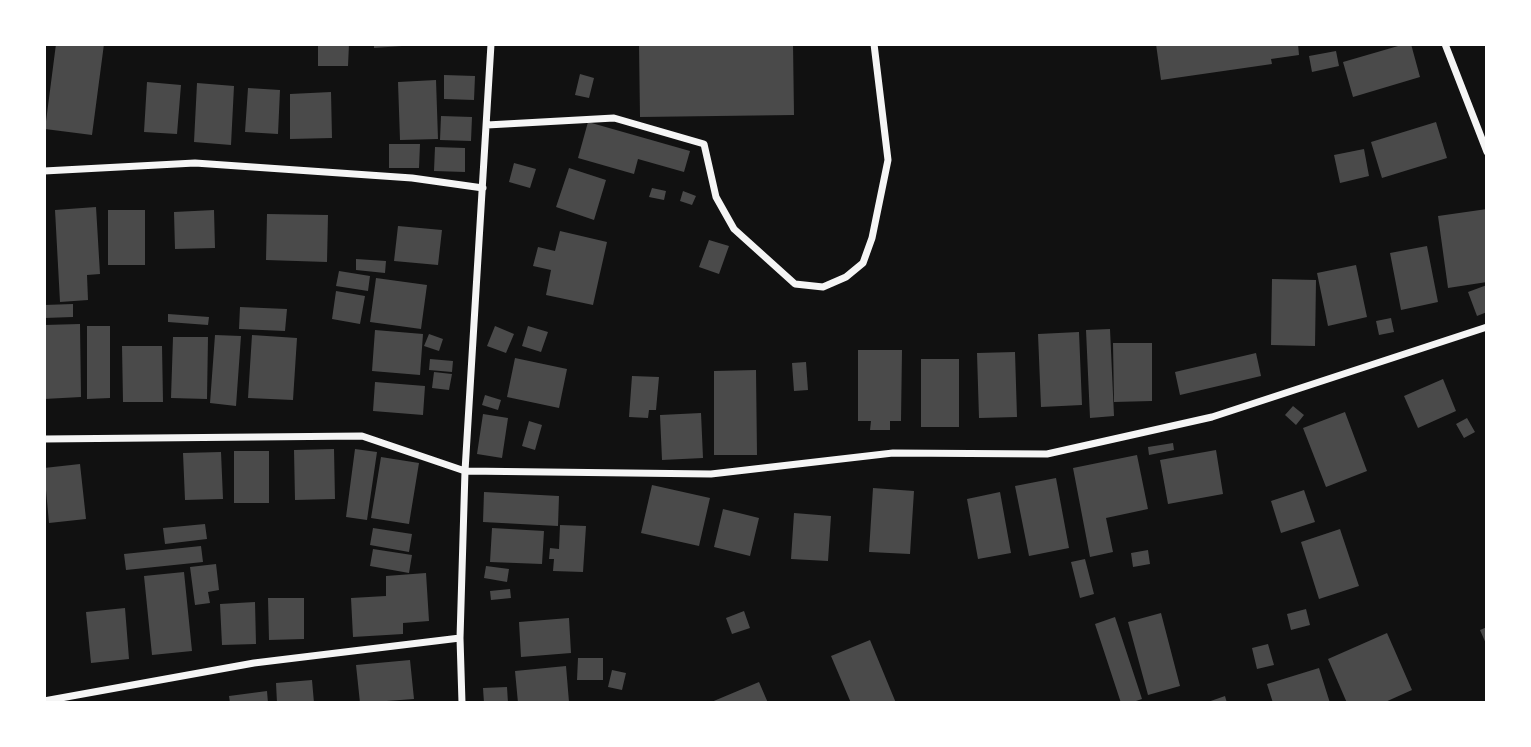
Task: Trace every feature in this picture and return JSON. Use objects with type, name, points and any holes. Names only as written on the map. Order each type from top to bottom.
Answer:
[{"type":"street","points":[[462,703],[460,638],[465,471],[491,44]]},
{"type":"street","points":[[487,125],[614,118],[704,144],[716,197],[734,229],[795,284],[823,287],[846,277],[863,263],[872,237],[888,160],[874,44]]},
{"type":"street","points":[[1446,44],[1487,152]]},
{"type":"street","points":[[44,171],[195,163],[412,178],[483,188]]},
{"type":"street","points":[[44,439],[362,436],[465,471],[712,474],[892,453],[1047,454],[1212,417],[1487,327]]},
{"type":"street","points":[[44,701],[56,701],[254,663],[460,638]]},
{"type":"building","points":[[56,44],[104,44],[92,135],[45,129]]},
{"type":"building","points":[[318,44],[349,44],[348,66],[318,66]]},
{"type":"building","points":[[374,44],[401,44],[402,46],[374,48]]},
{"type":"building","points":[[639,44],[793,44],[794,115],[640,117]]},
{"type":"building","points":[[1156,44],[1298,44],[1299,55],[1271,59],[1272,64],[1161,80]]},
{"type":"building","points":[[1411,44],[1420,77],[1353,97],[1343,62]]},
{"type":"building","points":[[1336,51],[1339,66],[1312,72],[1309,56]]},
{"type":"building","points":[[580,74],[594,78],[589,98],[575,95]]},
{"type":"building","points":[[444,75],[475,76],[474,100],[444,99]]},
{"type":"building","points":[[436,80],[438,139],[400,140],[398,82]]},
{"type":"building","points":[[147,82],[181,85],[177,134],[144,132]]},
{"type":"building","points":[[197,83],[234,86],[231,145],[194,142]]},
{"type":"building","points":[[248,88],[280,90],[278,134],[245,132]]},
{"type":"building","points":[[331,92],[332,138],[290,139],[290,94]]},
{"type":"building","points":[[441,116],[472,117],[471,141],[440,140]]},
{"type":"building","points":[[588,122],[690,151],[684,172],[638,159],[634,174],[578,158]]},
{"type":"building","points":[[1436,122],[1447,158],[1382,178],[1371,142]]},
{"type":"building","points":[[389,144],[420,144],[419,168],[389,168]]},
{"type":"building","points":[[435,147],[465,148],[465,172],[434,171]]},
{"type":"building","points":[[1364,149],[1369,176],[1340,183],[1334,155]]},
{"type":"building","points":[[514,163],[536,169],[530,188],[509,182]]},
{"type":"building","points":[[569,168],[606,180],[594,220],[556,207]]},
{"type":"building","points":[[652,188],[666,191],[664,200],[649,197]]},
{"type":"building","points":[[683,191],[696,196],[692,205],[680,201]]},
{"type":"building","points":[[96,207],[100,274],[87,275],[88,300],[60,302],[55,210]]},
{"type":"building","points":[[1487,209],[1487,282],[1448,288],[1438,216]]},
{"type":"building","points":[[108,210],[145,210],[145,265],[108,265]]},
{"type":"building","points":[[214,210],[215,248],[175,249],[174,212]]},
{"type":"building","points":[[267,214],[328,215],[327,262],[266,260]]},
{"type":"building","points":[[398,226],[442,230],[438,265],[394,261]]},
{"type":"building","points":[[560,231],[607,242],[593,305],[546,295],[551,270],[533,266],[538,247],[555,251]]},
{"type":"building","points":[[709,240],[729,246],[719,274],[699,267]]},
{"type":"building","points":[[1427,246],[1438,302],[1401,310],[1390,253]]},
{"type":"building","points":[[356,259],[386,261],[385,273],[356,270]]},
{"type":"building","points":[[1356,265],[1367,317],[1328,326],[1317,273]]},
{"type":"building","points":[[339,271],[370,276],[368,291],[336,286]]},
{"type":"building","points":[[376,278],[427,285],[421,329],[370,322]]},
{"type":"building","points":[[1272,279],[1316,280],[1315,346],[1271,345]]},
{"type":"building","points":[[1487,285],[1487,312],[1477,316],[1468,292]]},
{"type":"building","points":[[336,291],[365,296],[360,324],[332,319]]},
{"type":"building","points":[[73,304],[73,317],[44,318],[44,305]]},
{"type":"building","points":[[240,307],[287,309],[285,331],[239,329]]},
{"type":"building","points":[[168,314],[209,317],[208,325],[168,322]]},
{"type":"building","points":[[1391,318],[1394,332],[1379,335],[1376,321]]},
{"type":"building","points":[[80,324],[81,397],[44,399],[44,325]]},
{"type":"building","points":[[87,326],[110,326],[110,398],[87,399]]},
{"type":"building","points":[[495,326],[514,334],[506,353],[487,346]]},
{"type":"building","points":[[528,326],[548,332],[541,352],[522,346]]},
{"type":"building","points":[[1110,329],[1114,416],[1090,418],[1086,330]]},
{"type":"building","points":[[375,330],[423,334],[420,375],[372,371]]},
{"type":"building","points":[[1079,332],[1082,405],[1041,407],[1038,334]]},
{"type":"building","points":[[429,334],[443,339],[439,351],[424,346]]},
{"type":"building","points":[[215,335],[241,336],[236,406],[210,403]]},
{"type":"building","points":[[252,335],[297,338],[293,400],[248,398]]},
{"type":"building","points":[[173,337],[208,337],[207,399],[171,398]]},
{"type":"building","points":[[1113,343],[1152,343],[1152,401],[1114,402]]},
{"type":"building","points":[[122,346],[162,346],[163,402],[123,402]]},
{"type":"building","points":[[858,350],[902,350],[901,421],[890,421],[890,430],[870,430],[871,421],[858,421]]},
{"type":"building","points":[[1015,352],[1017,417],[979,418],[977,353]]},
{"type":"building","points":[[1256,353],[1261,376],[1180,395],[1175,372]]},
{"type":"building","points":[[515,358],[567,369],[559,408],[507,397]]},
{"type":"building","points":[[430,359],[453,361],[452,372],[429,370]]},
{"type":"building","points":[[921,359],[959,359],[959,427],[921,427]]},
{"type":"building","points":[[806,362],[808,390],[794,391],[792,363]]},
{"type":"building","points":[[756,370],[757,455],[714,455],[714,371]]},
{"type":"building","points":[[434,372],[452,374],[449,390],[432,388]]},
{"type":"building","points":[[632,376],[659,377],[656,410],[649,410],[648,418],[629,417]]},
{"type":"building","points":[[1443,379],[1456,411],[1418,428],[1404,396]]},
{"type":"building","points":[[375,382],[425,386],[423,415],[373,411]]},
{"type":"building","points":[[485,395],[501,400],[498,410],[482,405]]},
{"type":"building","points":[[1293,406],[1304,415],[1296,425],[1285,415]]},
{"type":"building","points":[[1345,412],[1367,471],[1326,487],[1303,428]]},
{"type":"building","points":[[701,413],[703,458],[662,460],[660,415]]},
{"type":"building","points":[[483,414],[508,418],[502,458],[477,454]]},
{"type":"building","points":[[1467,418],[1475,432],[1464,438],[1456,424]]},
{"type":"building","points":[[529,421],[542,425],[535,450],[522,446]]},
{"type":"building","points":[[1173,443],[1174,450],[1149,455],[1148,447]]},
{"type":"building","points":[[334,449],[335,499],[295,500],[294,450]]},
{"type":"building","points":[[355,449],[377,452],[367,520],[346,517]]},
{"type":"building","points":[[1216,450],[1223,494],[1168,504],[1160,460]]},
{"type":"building","points":[[234,451],[269,451],[269,503],[234,503]]},
{"type":"building","points":[[221,452],[223,499],[185,500],[183,453]]},
{"type":"building","points":[[1137,455],[1148,509],[1106,518],[1113,552],[1090,557],[1073,468]]},
{"type":"building","points":[[381,457],[419,463],[409,524],[371,518]]},
{"type":"building","points":[[80,464],[86,519],[49,523],[44,468]]},
{"type":"building","points":[[1056,478],[1069,548],[1029,556],[1015,486]]},
{"type":"building","points":[[652,485],[710,498],[699,546],[641,533]]},
{"type":"building","points":[[873,488],[914,491],[910,554],[869,552]]},
{"type":"building","points":[[1304,490],[1315,522],[1281,533],[1271,501]]},
{"type":"building","points":[[484,492],[559,496],[558,526],[483,522]]},
{"type":"building","points":[[1000,492],[1011,553],[978,559],[967,499]]},
{"type":"building","points":[[723,509],[759,518],[750,556],[714,547]]},
{"type":"building","points":[[794,513],[831,516],[828,561],[791,559]]},
{"type":"building","points":[[205,524],[207,539],[165,544],[163,528]]},
{"type":"building","points":[[560,525],[586,526],[583,572],[553,571],[554,559],[549,559],[550,548],[559,549]]},
{"type":"building","points":[[373,528],[412,534],[409,552],[370,545]]},
{"type":"building","points":[[492,528],[544,531],[542,564],[490,562]]},
{"type":"building","points":[[1340,529],[1359,586],[1319,599],[1301,542]]},
{"type":"building","points":[[201,546],[203,562],[126,570],[124,554]]},
{"type":"building","points":[[373,549],[412,555],[409,573],[370,566]]},
{"type":"building","points":[[1148,550],[1150,564],[1133,567],[1131,553]]},
{"type":"building","points":[[1085,559],[1094,594],[1080,598],[1071,562]]},
{"type":"building","points":[[216,564],[219,590],[208,592],[210,603],[195,605],[190,567]]},
{"type":"building","points":[[486,566],[509,569],[507,582],[484,578]]},
{"type":"building","points":[[184,572],[192,651],[152,655],[144,576]]},
{"type":"building","points":[[426,573],[429,621],[403,623],[403,634],[353,637],[351,598],[386,596],[386,576]]},
{"type":"building","points":[[510,589],[511,598],[491,600],[490,591]]},
{"type":"building","points":[[268,598],[304,598],[304,639],[269,640]]},
{"type":"building","points":[[255,602],[256,644],[222,645],[220,604]]},
{"type":"building","points":[[125,608],[129,659],[91,663],[86,612]]},
{"type":"building","points":[[1306,609],[1310,625],[1291,630],[1287,614]]},
{"type":"building","points":[[744,611],[750,628],[732,634],[726,618]]},
{"type":"building","points":[[1161,613],[1180,686],[1148,695],[1128,622]]},
{"type":"building","points":[[1115,617],[1142,699],[1130,703],[1121,703],[1095,624]]},
{"type":"building","points":[[569,618],[571,653],[521,657],[519,622]]},
{"type":"building","points":[[1487,627],[1487,646],[1480,630]]},
{"type":"building","points":[[1387,633],[1412,690],[1383,703],[1347,703],[1328,659]]},
{"type":"building","points":[[870,640],[896,703],[851,703],[831,656]]},
{"type":"building","points":[[1268,644],[1274,665],[1257,669],[1252,648]]},
{"type":"building","points":[[578,658],[603,658],[603,680],[577,680]]},
{"type":"building","points":[[410,660],[414,699],[360,703],[356,665]]},
{"type":"building","points":[[566,666],[569,702],[518,703],[515,671]]},
{"type":"building","points":[[1319,668],[1330,703],[1273,703],[1267,684]]},
{"type":"building","points":[[612,670],[626,673],[622,690],[608,687]]},
{"type":"building","points":[[312,680],[314,703],[277,703],[276,683]]},
{"type":"building","points":[[759,682],[768,703],[709,703]]},
{"type":"building","points":[[507,687],[508,703],[484,703],[483,688]]},
{"type":"building","points":[[267,691],[268,703],[230,703],[229,696]]},
{"type":"building","points":[[1225,696],[1227,703],[1205,703]]}]
